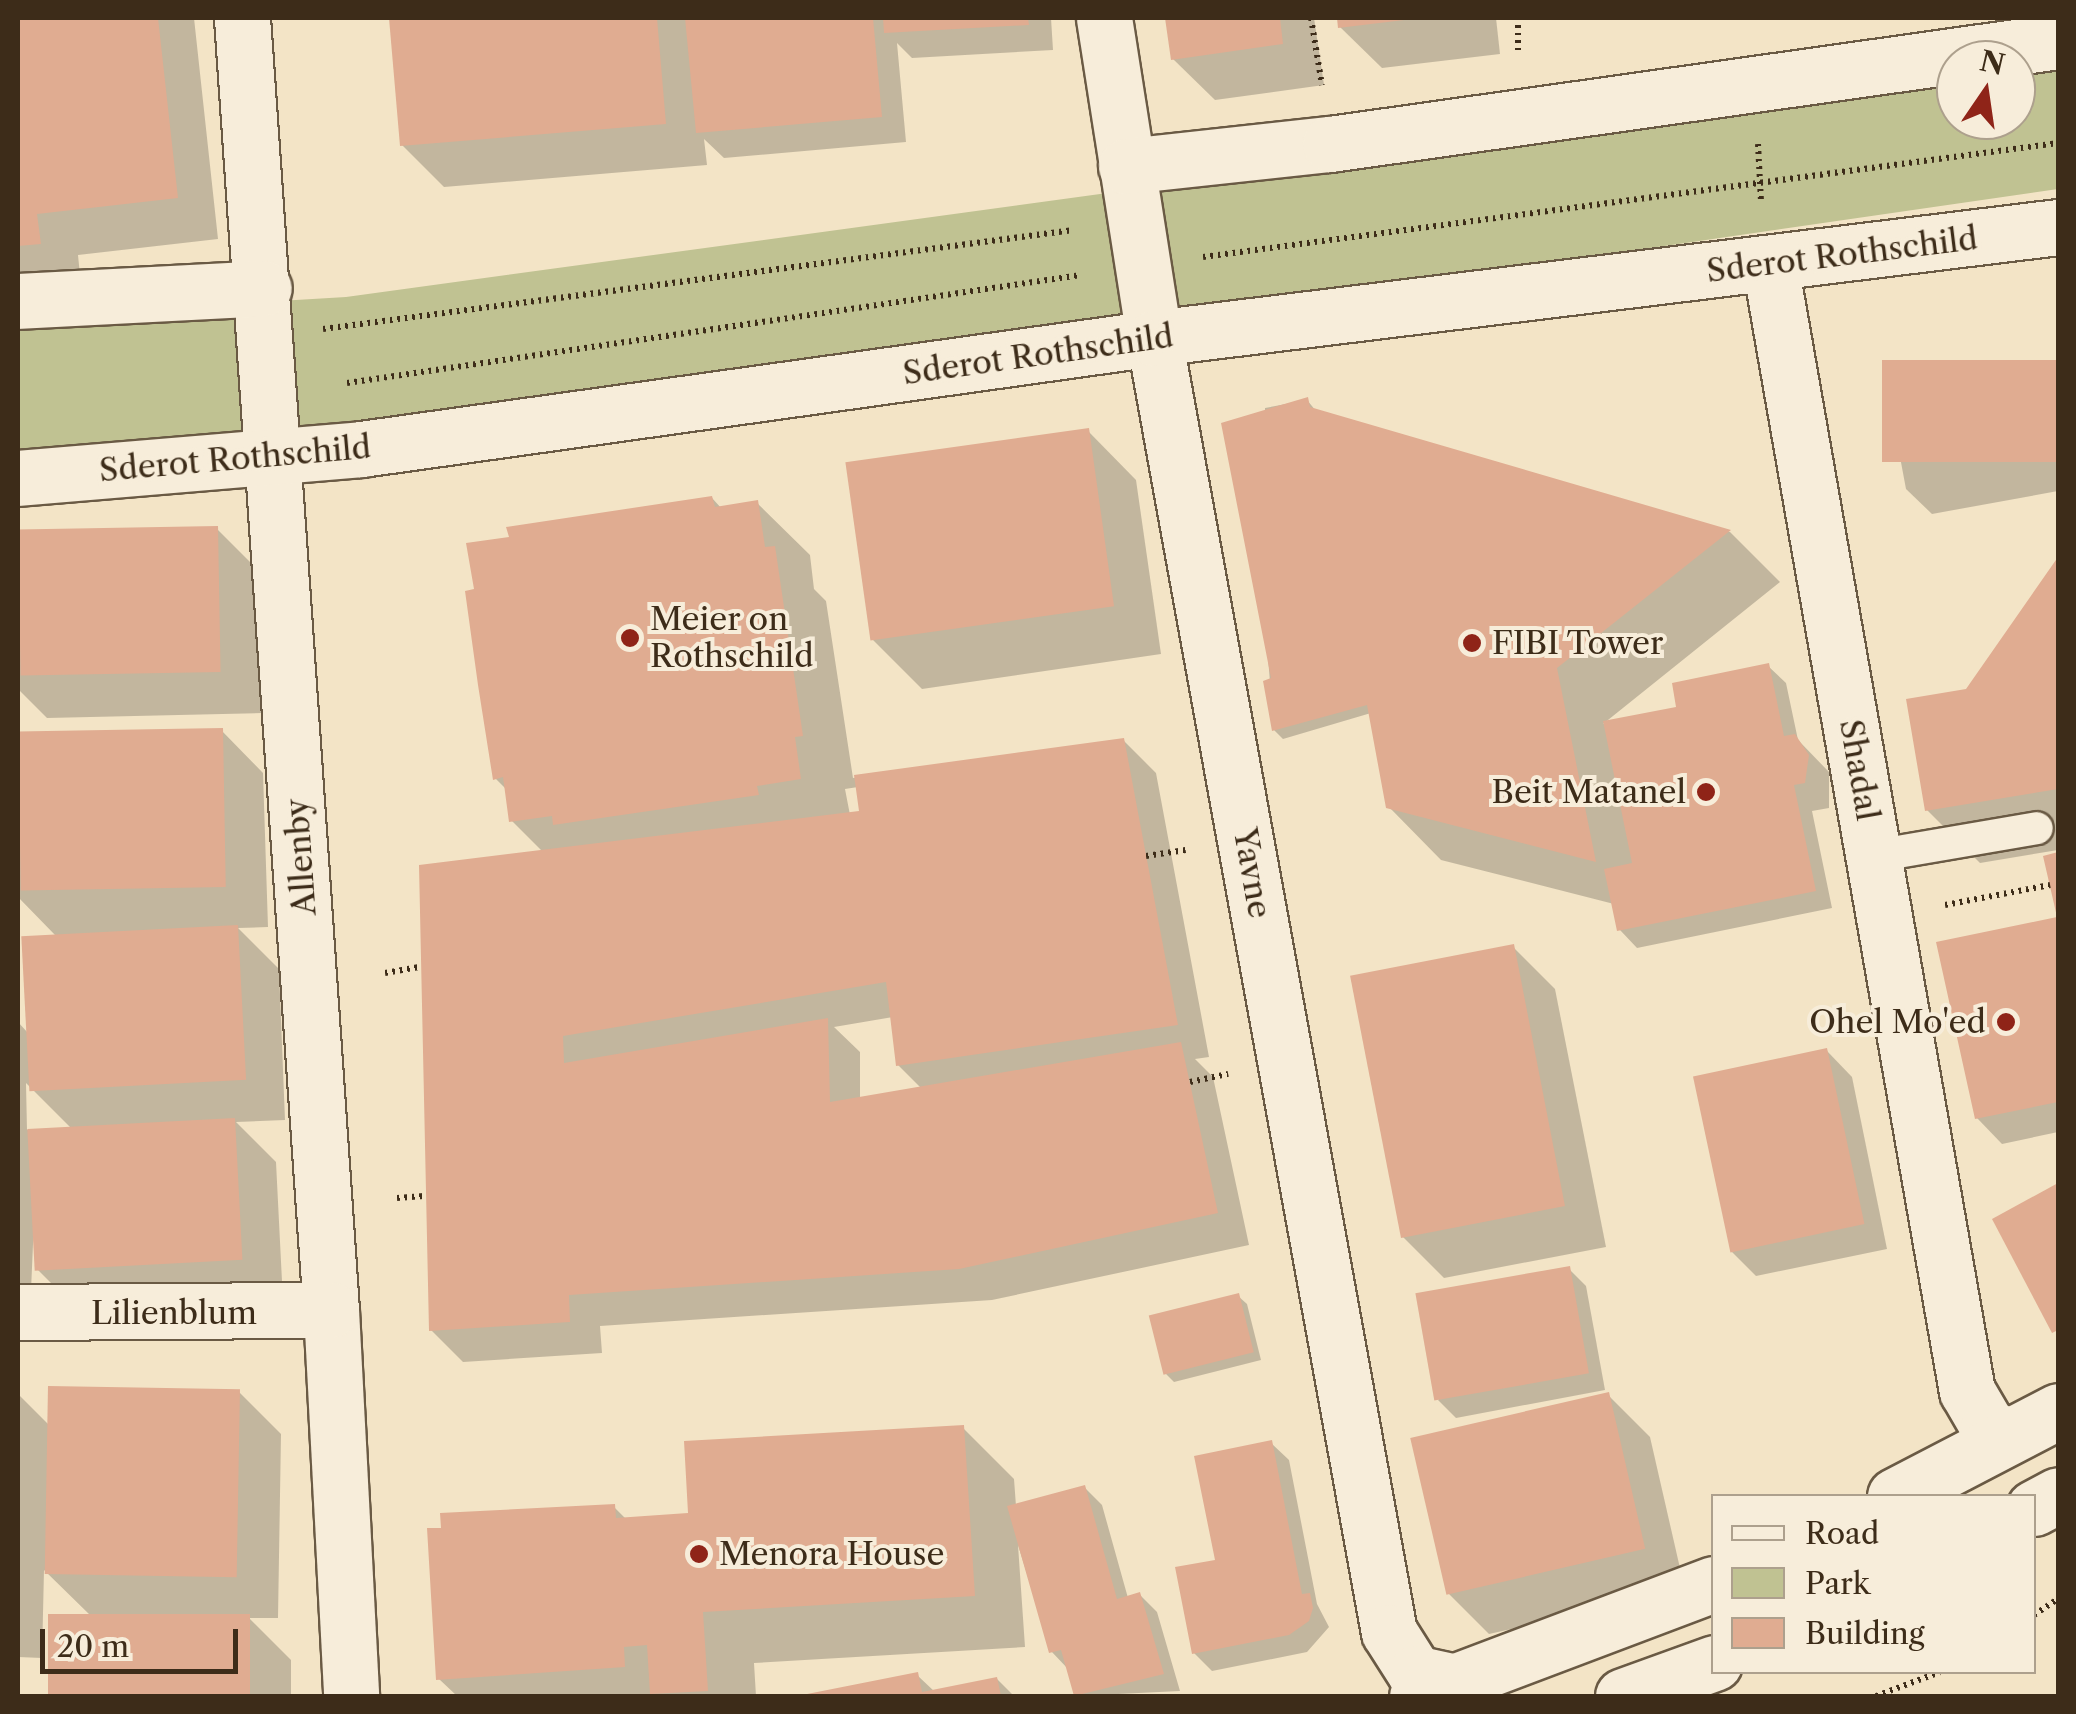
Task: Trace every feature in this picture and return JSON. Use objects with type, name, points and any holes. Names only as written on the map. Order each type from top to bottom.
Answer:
[{"type":"street","name":"Allenby","points":[[242,18],[264,288],[331,1310],[350,1696]]},
{"type":"street","name":"Yavne","points":[[1104,18],[1154,338],[1389,1632],[1415,1673],[1439,1690]]},
{"type":"street","points":[[1126,166],[2058,40]]},
{"type":"street","name":"Sderot Rothschild","points":[[18,478],[275,456],[1154,338],[2058,226]]},
{"type":"street","name":"Shadal","points":[[1770,264],[1968,1391],[1988,1427],[2010,1436]]},
{"type":"street","points":[[18,301],[264,288]]},
{"type":"street","name":"Lilienblum","points":[[18,1312],[227,1314],[331,1310]]},
{"type":"street","points":[[1899,1494],[2058,1411]]},
{"type":"street","points":[[2036,1507],[2058,1494]]},
{"type":"street","points":[[1439,1690],[1711,1585]]},
{"type":"street","points":[[1622,1696],[1711,1663]]},
{"type":"lane","points":[[1874,856],[2037,828]]},
{"type":"path","points":[[1747,84],[1770,264]]},
{"type":"path","points":[[1884,917],[2050,885]]},
{"type":"path","points":[[385,973],[420,967]]},
{"type":"path","points":[[397,1198],[424,1196]]},
{"type":"path","points":[[2036,1615],[2058,1599]]},
{"type":"path","points":[[1876,1696],[1935,1674]]},
{"type":"green space","points":[[2058,63],[2058,189],[320,441],[18,462],[18,317],[346,297],[1936,80],[1936,140],[2036,140],[2036,66]]},
{"type":"building","points":[[18,18],[158,18],[178,198],[37,214],[41,244],[18,246]]},
{"type":"building","points":[[389,18],[657,18],[666,124],[400,146]]},
{"type":"building","points":[[685,18],[873,18],[882,117],[696,133]]},
{"type":"building","points":[[883,18],[1028,18],[1029,25],[884,33]]},
{"type":"building","points":[[1165,18],[1280,18],[1283,44],[1171,60]]},
{"type":"building","points":[[1337,18],[1403,18],[1404,20],[1338,28]]},
{"type":"building","points":[[1882,360],[2058,360],[2058,462],[1882,462]]},
{"type":"building","name":"FIBI Tower","points":[[1308,397],[1310,407],[1731,530],[1557,668],[1596,862],[1386,808],[1367,705],[1272,731],[1263,681],[1271,678],[1221,423]]},
{"type":"building","points":[[1089,428],[1114,606],[870,640],[845,462]]},
{"type":"building","name":"Meier on Rothschild","points":[[712,496],[715,507],[758,500],[765,547],[775,546],[803,736],[795,737],[801,779],[757,786],[759,795],[553,825],[552,816],[509,822],[503,777],[493,780],[478,685],[465,591],[474,589],[466,543],[509,537],[506,527]]},
{"type":"building","points":[[218,526],[221,672],[21,675],[18,529]]},
{"type":"building","points":[[2058,557],[2058,789],[1925,811],[1906,699],[1966,689]]},
{"type":"building","name":"Beit Matanel","points":[[1769,663],[1784,736],[1795,734],[1809,755],[1805,783],[1794,785],[1816,891],[1617,931],[1604,869],[1632,863],[1603,721],[1676,707],[1672,683]]},
{"type":"building","points":[[223,728],[226,887],[21,891],[18,732]]},
{"type":"building","points":[[1124,738],[1178,1025],[896,1066],[886,982],[563,1036],[564,1063],[828,1018],[830,1102],[1181,1042],[1218,1213],[959,1269],[569,1295],[570,1322],[429,1331],[419,865],[859,811],[854,775]]},
{"type":"building","name":"Ohel Mo'ed","points":[[2058,852],[2058,1102],[1975,1119],[1936,942],[2057,917],[2043,856]]},
{"type":"building","points":[[238,925],[246,1080],[29,1091],[21,936]]},
{"type":"building","points":[[1514,944],[1565,1206],[1401,1238],[1350,976]]},
{"type":"building","points":[[1827,1048],[1864,1224],[1730,1253],[1693,1076]]},
{"type":"building","points":[[235,1118],[242,1260],[35,1271],[27,1129]]},
{"type":"building","points":[[2058,1183],[2058,1330],[2052,1333],[1992,1219]]},
{"type":"building","points":[[1570,1266],[1589,1373],[1434,1401],[1415,1293]]},
{"type":"building","points":[[1239,1293],[1254,1352],[1164,1375],[1149,1315]]},
{"type":"building","points":[[48,1386],[240,1389],[237,1577],[45,1574]]},
{"type":"building","points":[[1609,1392],[1645,1549],[1446,1595],[1410,1438]]},
{"type":"building","name":"Menora House","points":[[964,1425],[975,1596],[703,1612],[708,1691],[650,1694],[647,1645],[624,1647],[625,1667],[436,1680],[427,1528],[441,1528],[440,1513],[615,1504],[616,1518],[688,1513],[684,1441]]},
{"type":"building","points":[[1272,1440],[1302,1594],[1310,1593],[1313,1608],[1309,1621],[1289,1635],[1192,1654],[1175,1567],[1215,1560],[1194,1456]]},
{"type":"building","points":[[1085,1485],[1117,1599],[1140,1592],[1164,1674],[1074,1696],[1061,1650],[1049,1653],[1007,1506]]},
{"type":"building","points":[[48,1614],[250,1614],[250,1696],[48,1696]]},
{"type":"building","points":[[918,1672],[922,1692],[997,1677],[1001,1696],[797,1696]]},
{"type":"place","name":"Meier on Rothschild","points":[[630,638]]},
{"type":"place","name":"FIBI Tower","points":[[1472,643]]},
{"type":"place","name":"Beit Matanel","points":[[1706,792]]},
{"type":"place","name":"Ohel Mo'ed","points":[[2006,1022]]},
{"type":"place","name":"Menora House","points":[[699,1554]]}]
